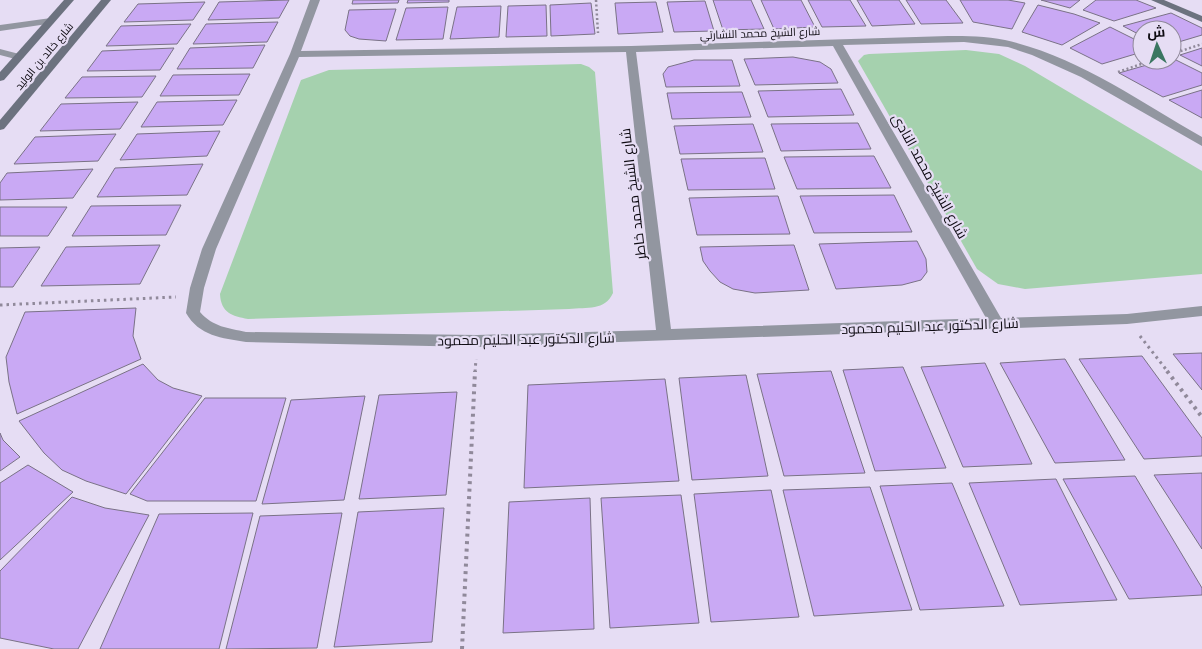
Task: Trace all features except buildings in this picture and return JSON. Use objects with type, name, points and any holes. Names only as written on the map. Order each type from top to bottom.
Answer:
[{"type":"street","name":"شارع خالد بن الوليد","points":[[0,78],[69,0]]},
{"type":"street","name":"شارع خالد بن الوليد","points":[[0,127],[106,0]]},
{"type":"street","name":"شارع الدكتور عبد الحليم محمود","points":[[315,0],[295,54],[210,249],[194,296],[193,313],[202,324],[217,332],[246,338],[477,341],[1127,320],[1202,311]]},
{"type":"street","points":[[1156,0],[1202,19]]},
{"type":"street","points":[[0,28],[50,21]]},
{"type":"street","name":"شارع الشيخ محمد النشارتي","points":[[295,54],[631,49],[948,39],[989,41],[1032,50],[1094,80],[1202,142]]},
{"type":"street","name":"شارع الشيخ محمد النادى","points":[[837,43],[996,323]]},
{"type":"street","name":"شارع الشيخ محمد خاطر","points":[[631,49],[664,335]]},
{"type":"street","points":[[0,52],[19,57]]},
{"type":"path","points":[[596,0],[599,49]]},
{"type":"path","points":[[1182,51],[1202,44]]},
{"type":"path","points":[[1094,80],[1132,67]]},
{"type":"path","points":[[0,305],[194,296]]},
{"type":"path","points":[[1127,320],[1202,417]]},
{"type":"path","points":[[462,649],[477,341]]},
{"type":"green space","points":[[966,50],[999,54],[1025,66],[1202,171],[1202,274],[1025,289],[998,284],[977,269],[858,61],[864,55],[869,54]]},
{"type":"green space","points":[[581,64],[595,72],[613,293],[605,303],[595,307],[569,309],[248,319],[232,315],[225,309],[220,294],[301,80],[329,70]]}]
